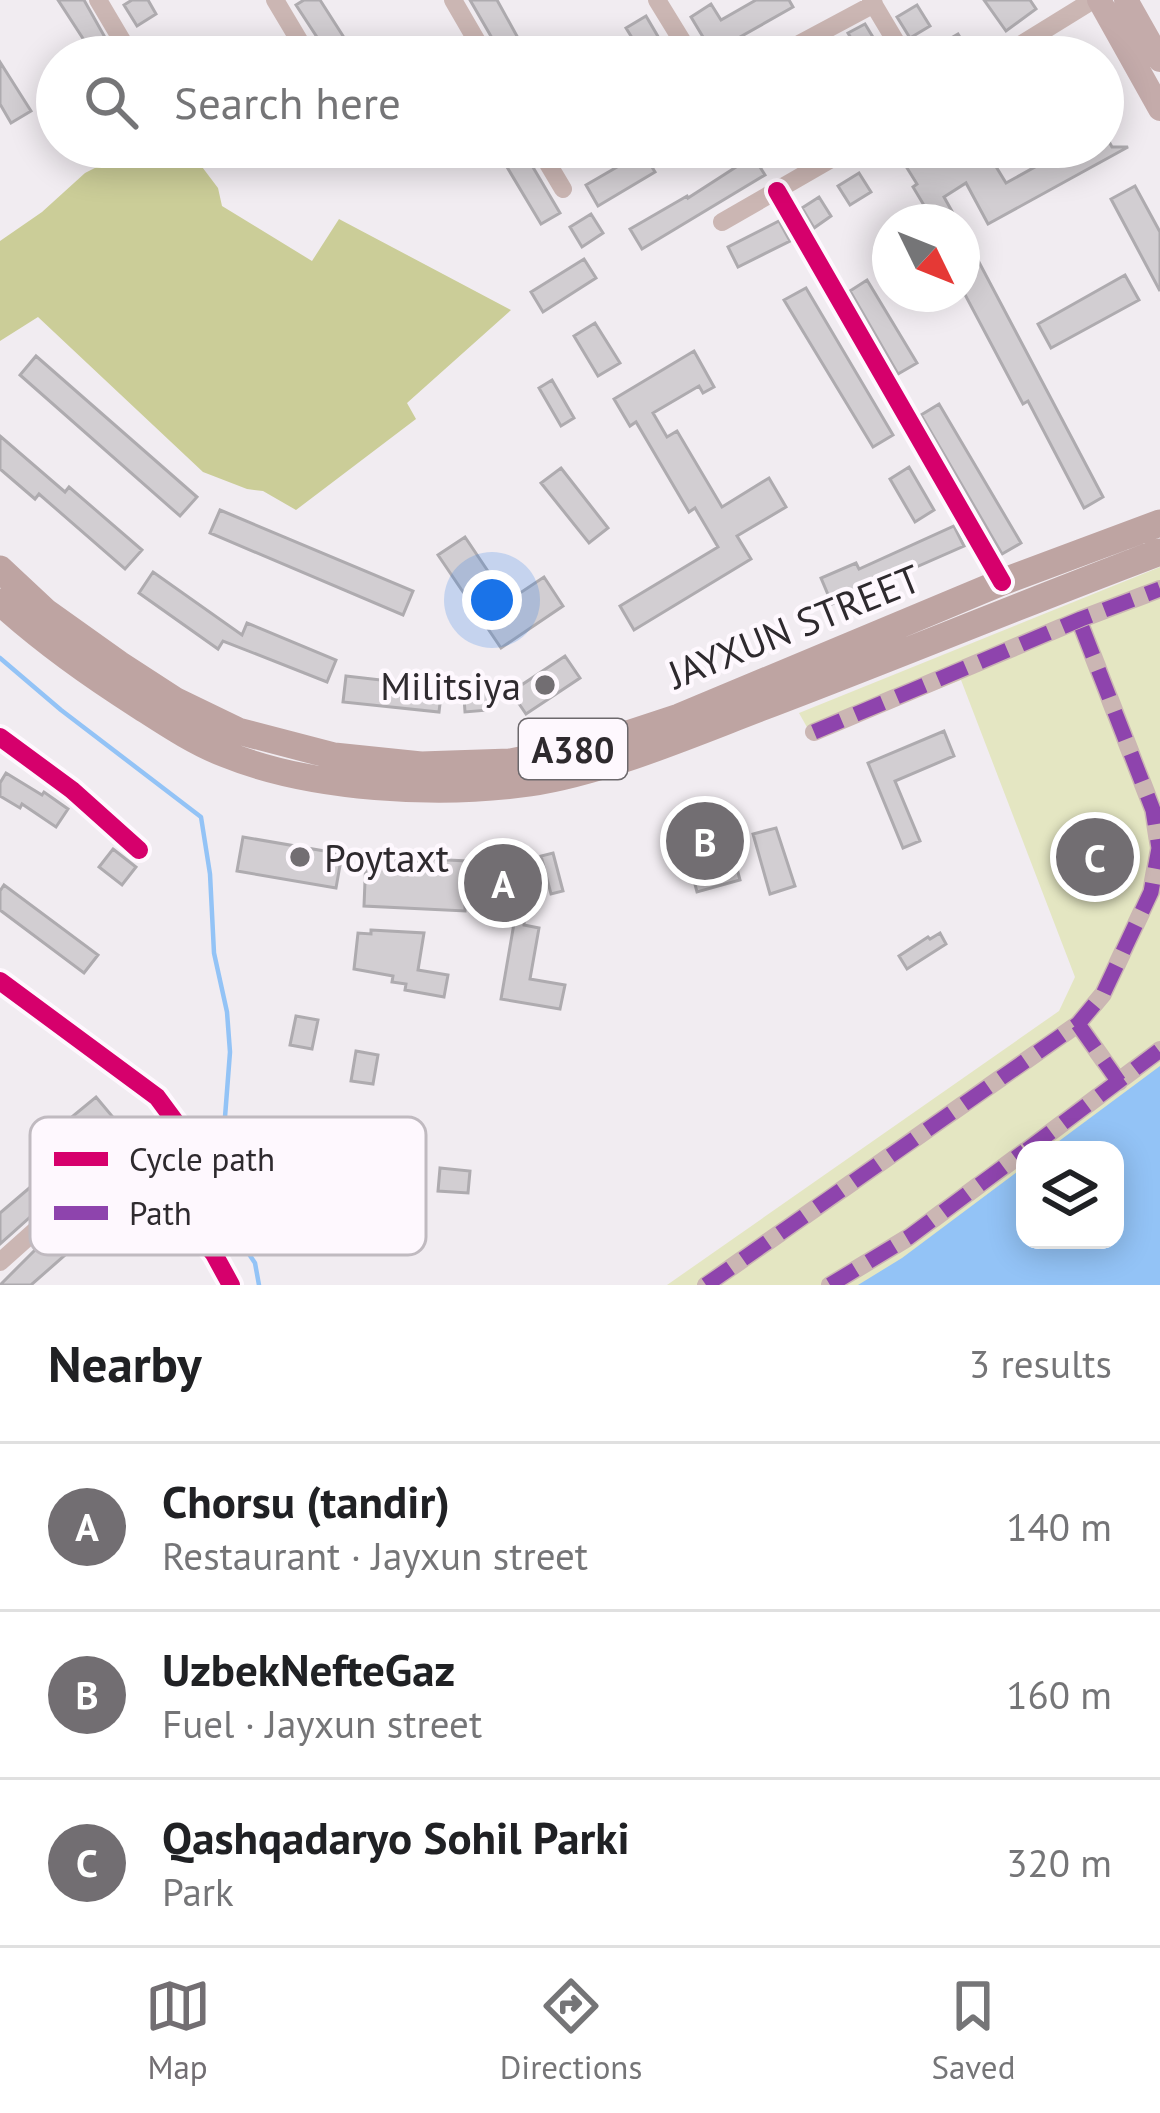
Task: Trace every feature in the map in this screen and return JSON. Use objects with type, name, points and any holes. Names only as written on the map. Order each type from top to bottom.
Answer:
[{"type":"highway","name":"JAYXUN STREET","points":[[0,568],[46,611],[119,664],[176,701],[238,731],[334,756],[422,765],[509,762],[594,745],[679,717],[1002,582],[1157,539]]},
{"type":"highway","name":"JAYXUN STREET","points":[[0,602],[97,679],[165,723],[227,755],[340,782],[476,788],[533,782],[682,738],[1157,539]]},
{"type":"main road","points":[[1096,0],[1117,36]]},
{"type":"main road","points":[[1126,0],[1160,60]]},
{"type":"main road","points":[[1124,48],[1160,109]]},
{"type":"street","points":[[98,0],[119,36]]},
{"type":"street","points":[[275,0],[296,36]]},
{"type":"street","points":[[453,0],[474,36]]},
{"type":"street","points":[[657,0],[679,36]]},
{"type":"street","points":[[1036,36],[1096,0]]},
{"type":"street","points":[[813,36],[872,2],[892,36]]},
{"type":"street","points":[[550,168],[563,189]]},
{"type":"street","points":[[722,222],[815,168]]},
{"type":"street","points":[[777,190],[1002,582]]},
{"type":"street","points":[[814,731],[1160,589]]},
{"type":"street","points":[[706,1285],[1078,1024],[1103,994],[1151,892],[1159,848],[1154,810],[1079,620]]},
{"type":"street","points":[[0,737],[72,790],[139,850]]},
{"type":"street","points":[[0,981],[157,1097],[172,1117]]},
{"type":"street","points":[[1078,1024],[1119,1082]]},
{"type":"street","points":[[1039,1141],[1160,1050]]},
{"type":"street","points":[[830,1285],[910,1237],[1016,1158]]},
{"type":"street","points":[[0,1262],[30,1235]]},
{"type":"street","points":[[215,1255],[231,1285]]},
{"type":"green space","points":[[95,168],[203,168],[218,188],[222,206],[312,261],[339,219],[511,310],[407,403],[416,419],[296,510],[263,491],[203,472],[38,317],[0,341],[0,241]]},
{"type":"green space","points":[[1160,567],[1160,1285],[667,1285],[1059,1011],[1075,977],[961,680],[813,738],[799,713]]},
{"type":"water","points":[[1160,1066],[1160,1285],[858,1285],[1016,1173],[1016,1249],[1124,1249],[1124,1141],[1059,1141]]},
{"type":"building","points":[[58,0],[84,0],[104,36],[81,36]]},
{"type":"building","points":[[148,0],[156,14],[137,26],[124,5]]},
{"type":"building","points":[[320,0],[343,36],[316,36],[296,5]]},
{"type":"building","points":[[470,0],[497,0],[517,36],[491,36]]},
{"type":"building","points":[[756,0],[789,0],[793,7],[742,36],[702,36],[691,17],[711,4],[721,20]]},
{"type":"building","points":[[984,0],[1030,0],[1036,9],[1006,31]]},
{"type":"building","points":[[917,5],[930,26],[909,36],[897,17]]},
{"type":"building","points":[[646,16],[658,36],[631,36],[626,28]]},
{"type":"building","points":[[865,24],[872,36],[850,36]]},
{"type":"building","points":[[0,62],[31,111],[11,123],[0,104]]},
{"type":"building","points":[[508,168],[533,168],[560,213],[541,224]]},
{"type":"building","points":[[615,168],[653,168],[655,172],[598,206],[586,185]]},
{"type":"building","points":[[734,168],[761,168],[765,175],[642,249],[630,229]]},
{"type":"building","points":[[907,168],[997,168],[1006,183],[1033,168],[1090,168],[988,224],[966,183],[944,197],[948,204],[923,204]]},
{"type":"building","points":[[859,173],[871,192],[850,205],[838,186]]},
{"type":"building","points":[[1135,186],[1160,232],[1160,291],[1111,199]]},
{"type":"building","points":[[819,197],[831,216],[814,228],[802,208]]},
{"type":"building","points":[[591,214],[603,233],[582,247],[570,227]]},
{"type":"building","points":[[779,221],[790,241],[738,267],[728,247]]},
{"type":"building","points":[[584,259],[596,278],[543,312],[531,292]]},
{"type":"building","points":[[980,264],[1103,497],[1084,508],[1028,401],[1023,404],[974,312],[980,312]]},
{"type":"building","points":[[1125,275],[1139,300],[1051,348],[1038,324]]},
{"type":"building","points":[[867,280],[872,288],[872,312],[886,312],[917,363],[898,374],[850,291]]},
{"type":"building","points":[[806,288],[893,435],[873,447],[784,300]]},
{"type":"building","points":[[595,323],[620,363],[598,376],[574,336]]},
{"type":"building","points":[[694,351],[714,387],[703,393],[699,386],[653,413],[667,437],[677,431],[722,507],[769,478],[786,507],[737,536],[751,559],[634,630],[620,606],[718,547],[695,508],[689,512],[636,422],[630,426],[614,399]]},
{"type":"building","points":[[36,356],[197,497],[180,516],[20,375]]},
{"type":"building","points":[[552,380],[574,418],[561,426],[539,388]]},
{"type":"building","points":[[939,404],[1021,543],[1002,554],[921,415]]},
{"type":"building","points":[[0,436],[142,550],[125,569],[39,494],[35,499],[0,469]]},
{"type":"building","points":[[909,467],[934,510],[915,522],[890,479]]},
{"type":"building","points":[[561,468],[608,528],[589,543],[541,483]]},
{"type":"building","points":[[220,510],[413,591],[403,615],[210,533]]},
{"type":"building","points":[[954,526],[964,546],[832,604],[821,578],[856,563],[859,569]]},
{"type":"building","points":[[465,537],[508,601],[544,577],[563,606],[501,648],[438,555]]},
{"type":"building","points":[[153,572],[242,635],[247,623],[336,660],[327,682],[223,641],[218,649],[139,593]]},
{"type":"building","name":"Militsiya","points":[[565,656],[580,678],[526,714],[511,692]]},
{"type":"building","points":[[346,676],[442,687],[439,712],[343,702]]},
{"type":"building","points":[[487,681],[489,710],[465,712],[463,683]]},
{"type":"building","points":[[944,731],[954,756],[895,781],[920,841],[903,848],[868,763]]},
{"type":"building","points":[[6,773],[68,809],[56,827],[22,804],[20,808],[0,796]]},
{"type":"building","points":[[776,828],[795,886],[770,894],[753,834]]},
{"type":"building","points":[[243,837],[342,854],[336,888],[237,871]]},
{"type":"building","points":[[113,849],[136,867],[122,885],[99,867]]},
{"type":"building","points":[[553,853],[563,891],[551,894],[541,856]]},
{"type":"building","points":[[366,856],[525,865],[524,925],[539,928],[530,979],[565,985],[560,1009],[501,999],[517,906],[465,905],[465,911],[364,906]]},
{"type":"building","points":[[736,865],[740,880],[697,892],[693,877]]},
{"type":"building","points":[[4,885],[98,955],[84,973],[0,910]]},
{"type":"building","points":[[371,930],[424,933],[418,970],[448,975],[444,997],[405,990],[406,984],[392,982],[393,976],[354,969],[358,933],[371,934]]},
{"type":"building","points":[[940,933],[946,944],[907,969],[899,956]]},
{"type":"building","points":[[296,1016],[318,1020],[312,1049],[290,1045]]},
{"type":"building","points":[[356,1051],[378,1055],[373,1084],[351,1081]]},
{"type":"building","points":[[96,1097],[113,1117],[74,1117]]},
{"type":"building","points":[[440,1168],[470,1171],[468,1193],[438,1191]]},
{"type":"building","points":[[30,1187],[30,1217],[0,1244],[0,1213]]},
{"type":"building","points":[[30,1255],[65,1255],[31,1285],[0,1285]]},
{"type":"waterway","points":[[0,658],[201,817],[214,953],[227,1012],[230,1052],[225,1117]]},
{"type":"waterway","points":[[250,1255],[259,1285]]},
{"type":"marked path","points":[[814,732],[1160,589]]},
{"type":"marked path","points":[[706,1285],[1078,1024],[1103,994],[1151,892],[1159,848],[1153,810],[1079,620]]},
{"type":"marked path","points":[[1078,1024],[1119,1082]]},
{"type":"marked path","points":[[1039,1141],[1160,1050]]},
{"type":"marked path","points":[[830,1285],[909,1237],[1016,1158]]},
{"type":"cycle path","points":[[777,191],[1002,582]]},
{"type":"cycle path","points":[[0,737],[72,790],[139,850]]},
{"type":"cycle path","points":[[0,981],[157,1097],[172,1117]]},
{"type":"cycle path","points":[[215,1255],[231,1285]]},
{"type":"place","name":"Militsiya","points":[[545,685]]},
{"type":"place","name":"UzbekNefteGaz","points":[[705,841]]},
{"type":"place","name":"Poytaxt","points":[[300,857]]},
{"type":"place","name":"Qashqadaryo Sohil Parki","points":[[1095,857]]},
{"type":"place","name":"Chorsu (tandir)","points":[[503,883]]}]
